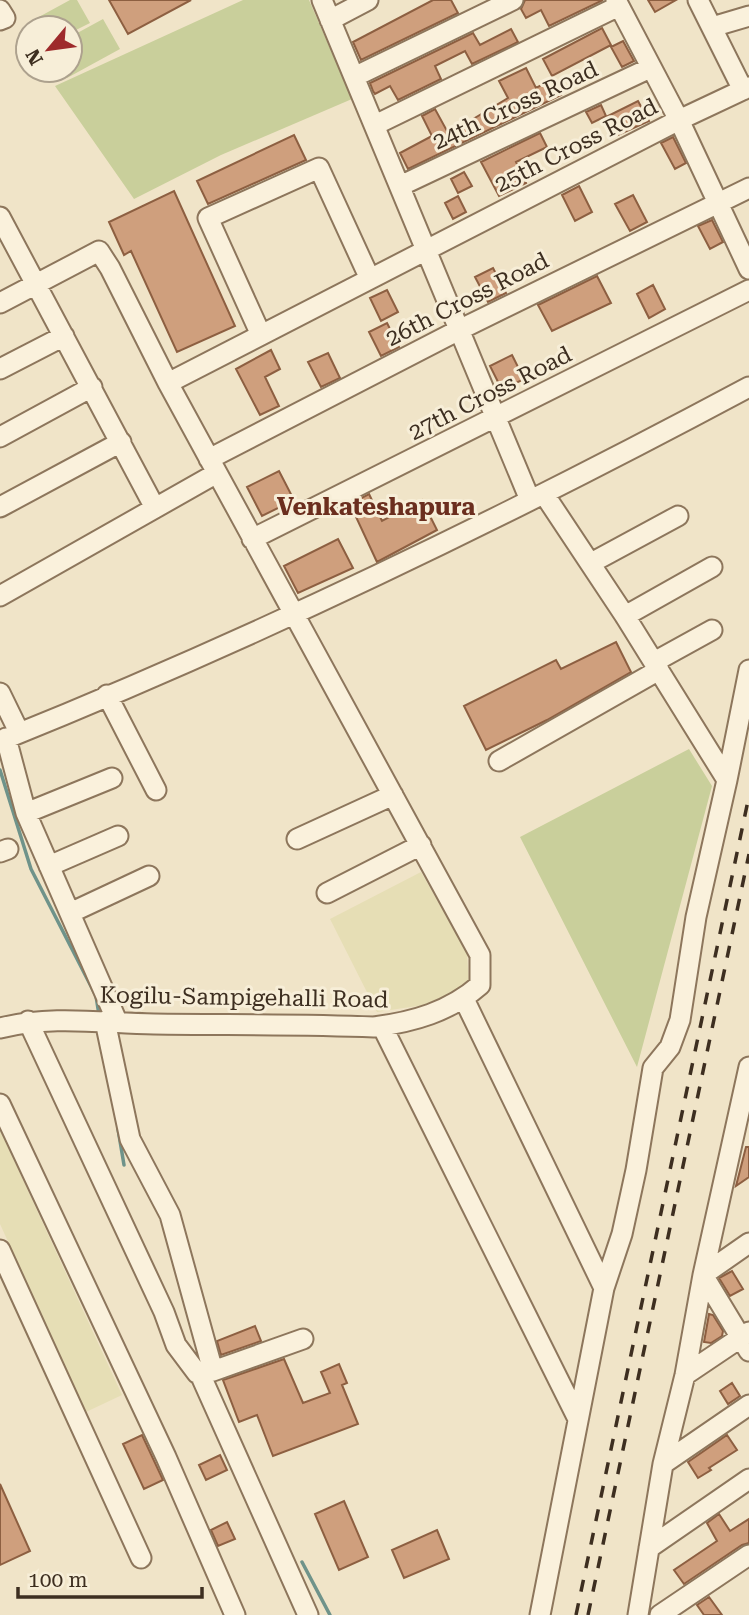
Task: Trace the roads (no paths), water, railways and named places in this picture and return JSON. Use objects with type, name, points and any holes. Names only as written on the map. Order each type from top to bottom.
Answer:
[{"type":"street","points":[[322,0],[496,417],[537,497],[591,563],[727,780]]},
{"type":"street","points":[[330,20],[368,0]]},
{"type":"street","points":[[354,77],[513,0]]},
{"type":"street","points":[[698,0],[746,88]]},
{"type":"street","points":[[375,125],[617,3],[679,120],[749,269]]},
{"type":"street","points":[[0,10],[5,18],[0,20]]},
{"type":"street","points":[[712,27],[749,16]]},
{"type":"street","name":"24th Cross Road","points":[[400,186],[650,68]]},
{"type":"street","name":"25th Cross Road","points":[[168,383],[746,88]]},
{"type":"street","points":[[261,335],[208,218],[319,168],[370,279]]},
{"type":"street","name":"26th Cross Road","points":[[0,596],[155,508],[213,466],[459,330],[749,188]]},
{"type":"street","points":[[0,216],[155,508]]},
{"type":"street","points":[[0,303],[99,251],[110,268],[168,383],[480,955],[480,985],[464,999],[604,1289]]},
{"type":"street","name":"27th Cross Road","points":[[253,539],[749,290]]},
{"type":"street","points":[[0,369],[64,336]]},
{"type":"street","points":[[0,437],[92,387]]},
{"type":"street","points":[[6,738],[293,615],[537,497],[749,387]]},
{"type":"street","points":[[0,507],[121,442]]},
{"type":"street","points":[[591,563],[678,516]]},
{"type":"street","points":[[625,616],[712,567]]},
{"type":"street","points":[[499,761],[712,630]]},
{"type":"street","points":[[540,1615],[604,1289],[622,1234],[636,1170],[653,1068],[670,1047],[680,1020],[696,917],[749,670]]},
{"type":"street","points":[[0,693],[6,738],[26,813],[70,913],[105,1021],[130,1139],[170,1215],[206,1373],[308,1615]]},
{"type":"street","points":[[107,695],[156,790]]},
{"type":"street","points":[[26,813],[112,778]]},
{"type":"street","points":[[298,839],[393,794]]},
{"type":"street","points":[[49,866],[118,836]]},
{"type":"street","points":[[327,893],[421,845]]},
{"type":"street","points":[[70,913],[149,876]]},
{"type":"street","name":"Kogilu-Sampigehalli Road","points":[[0,1028],[28,1021],[71,1019],[144,1023],[382,1026],[411,1022],[464,999]]},
{"type":"street","points":[[28,1021],[164,1312],[176,1345],[197,1373],[206,1373],[303,1339]]},
{"type":"street","points":[[382,1026],[579,1419]]},
{"type":"street","points":[[638,1615],[663,1464],[685,1375],[703,1275],[749,1067]]},
{"type":"street","points":[[0,1104],[166,1457],[235,1615]]},
{"type":"street","points":[[732,1142],[749,1130]]},
{"type":"street","points":[[703,1275],[749,1243]]},
{"type":"street","points":[[0,1250],[141,1558]]},
{"type":"street","points":[[685,1375],[746,1340],[703,1275]]},
{"type":"street","points":[[663,1464],[749,1405]]},
{"type":"street","points":[[649,1548],[749,1479]]},
{"type":"street","points":[[660,1615],[749,1555]]},
{"type":"waterway","points":[[0,770],[31,869],[96,996],[99,1015]]},
{"type":"waterway","points":[[118,1129],[124,1165]]},
{"type":"waterway","points":[[302,1562],[330,1615]]},
{"type":"railway","points":[[576,1615],[749,796]]},
{"type":"railway","points":[[588,1615],[749,854]]},
{"type":"district","name":"Venkateshapura","points":[[376,507]]}]
